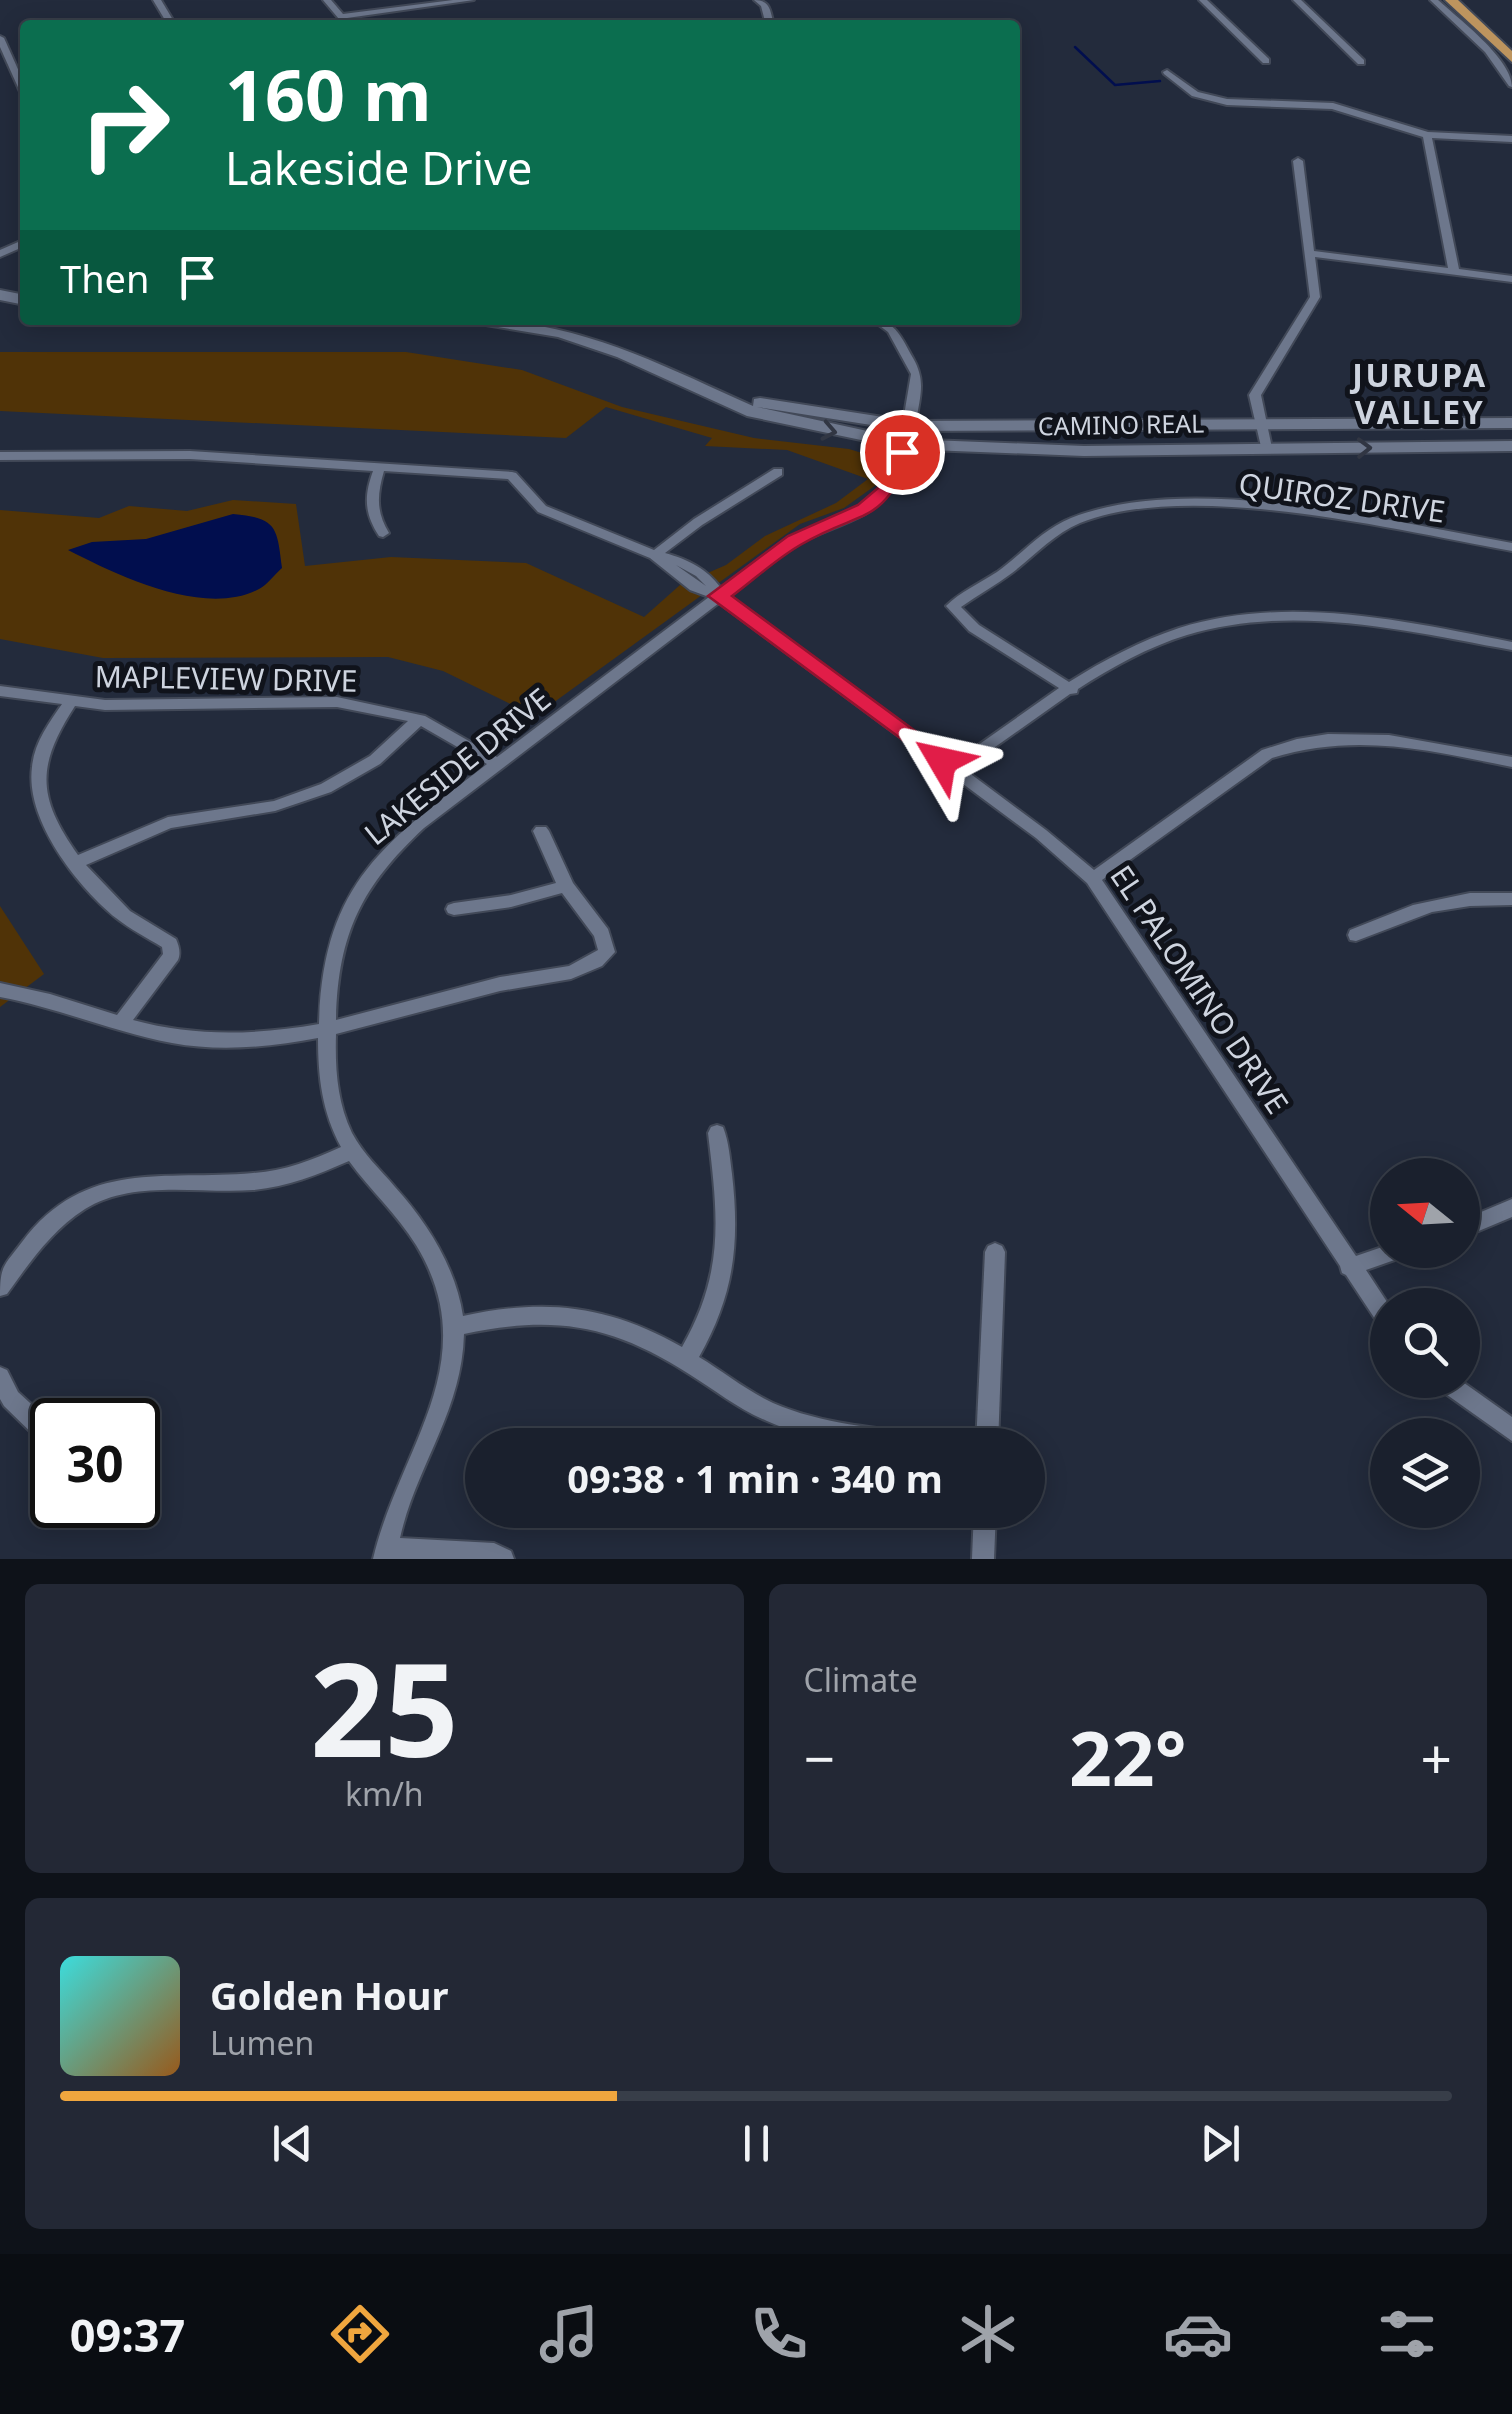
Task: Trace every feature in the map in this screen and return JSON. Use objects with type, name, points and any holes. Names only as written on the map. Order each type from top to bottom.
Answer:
[{"type":"main road","points":[[1451,0],[1512,58]]},
{"type":"main road","name":"CAMINO REAL","points":[[511,325],[576,338],[737,402],[752,412],[808,426],[907,435],[994,450],[1512,446]]},
{"type":"main road","name":"CAMINO REAL","points":[[907,435],[1512,424]]},
{"type":"street","points":[[326,0],[343,20]]},
{"type":"street","points":[[340,17],[470,0]]},
{"type":"street","points":[[1203,0],[1266,61]]},
{"type":"street","points":[[1297,0],[1361,62]]},
{"type":"street","points":[[1434,0],[1488,50],[1512,84]]},
{"type":"street","points":[[0,38],[20,83]]},
{"type":"street","points":[[1167,72],[1195,94],[1227,102],[1333,106],[1427,135],[1512,139]]},
{"type":"street","points":[[1427,135],[1454,271]]},
{"type":"street","points":[[1266,448],[1255,395],[1315,297],[1298,161]]},
{"type":"street","points":[[1312,254],[1512,278]]},
{"type":"street","name":"LAKESIDE DRIVE","points":[[385,1553],[450,1376],[454,1328],[439,1266],[414,1225],[352,1151],[331,1110],[326,1030],[333,950],[359,889],[407,834],[795,540],[865,509],[886,491],[899,468],[917,374],[892,330],[884,325]]},
{"type":"street","name":"EL PALOMINO DRIVE","points":[[0,456],[174,454],[208,460]]},
{"type":"street","name":"EL PALOMINO DRIVE","points":[[0,466],[68,468],[208,460],[512,476],[542,509],[656,555],[682,570],[1093,879],[1370,1296]]},
{"type":"street","points":[[380,467],[369,496],[371,516],[382,533]]},
{"type":"street","points":[[656,555],[709,514],[778,472]]},
{"type":"street","name":"QUIROZ DRIVE","points":[[1072,690],[974,628],[953,606],[1000,576],[1053,532],[1079,519],[1143,506],[1274,507],[1512,547]]},
{"type":"street","points":[[953,770],[1135,650],[1202,626],[1246,618],[1366,619],[1512,646]]},
{"type":"street","name":"MAPLEVIEW DRIVE","points":[[0,691],[70,703],[241,706],[315,700],[420,718],[498,764]]},
{"type":"street","points":[[70,703],[44,746],[38,782],[42,808],[78,862],[124,916],[170,944],[172,955],[120,1022]]},
{"type":"street","points":[[78,862],[168,823],[275,806],[326,788],[375,760],[420,718]]},
{"type":"street","points":[[1093,879],[1267,754],[1289,746],[1376,737],[1512,762]]},
{"type":"street","points":[[0,990],[198,1040],[326,1030],[410,1012],[501,984],[584,970],[607,952],[602,934],[566,886],[541,831]]},
{"type":"street","points":[[454,909],[511,901],[566,886]]},
{"type":"street","points":[[1356,935],[1425,904],[1470,898],[1512,899]]},
{"type":"street","points":[[686,1360],[722,1291],[728,1245],[717,1133]]},
{"type":"street","points":[[0,1287],[25,1246],[84,1197],[130,1182],[270,1182],[301,1176],[352,1151]]},
{"type":"street","points":[[1480,1221],[1512,1208]]},
{"type":"street","points":[[988,1428],[995,1252]]},
{"type":"street","points":[[1349,1267],[1370,1260]]},
{"type":"street","points":[[454,1328],[511,1313],[573,1314],[618,1326],[686,1360],[768,1412],[815,1428]]},
{"type":"street","points":[[0,1377],[12,1399],[30,1416]]},
{"type":"street","points":[[1468,1398],[1512,1430]]},
{"type":"street","points":[[983,1559],[984,1528]]},
{"type":"street","points":[[385,1553],[494,1554],[503,1559]]},
{"type":"shaded area","points":[[0,352],[406,352],[522,370],[622,407],[754,438],[849,449],[875,457],[884,466],[883,480],[844,508],[800,524],[535,716],[443,671],[388,657],[103,658],[0,639],[0,510],[99,518],[129,506],[187,511],[233,500],[296,504],[305,566],[391,557],[526,563],[644,617],[680,585],[726,565],[765,536],[836,503],[868,479],[787,450],[705,446],[712,438],[606,407],[566,438],[0,411]]},
{"type":"shaded area","points":[[233,514],[259,518],[272,527],[282,568],[262,587],[237,597],[213,599],[161,590],[68,550],[92,542],[146,539]]},
{"type":"shaded area","points":[[0,906],[44,974],[0,1007]]},
{"type":"waterway","points":[[1075,47],[1115,85],[1160,81]]},
{"type":"district","name":"JURUPA VALLEY","points":[[1420,392]]},
{"type":"route","points":[[902,452],[899,468],[886,491],[865,509],[795,540],[718,596],[942,761]]}]
